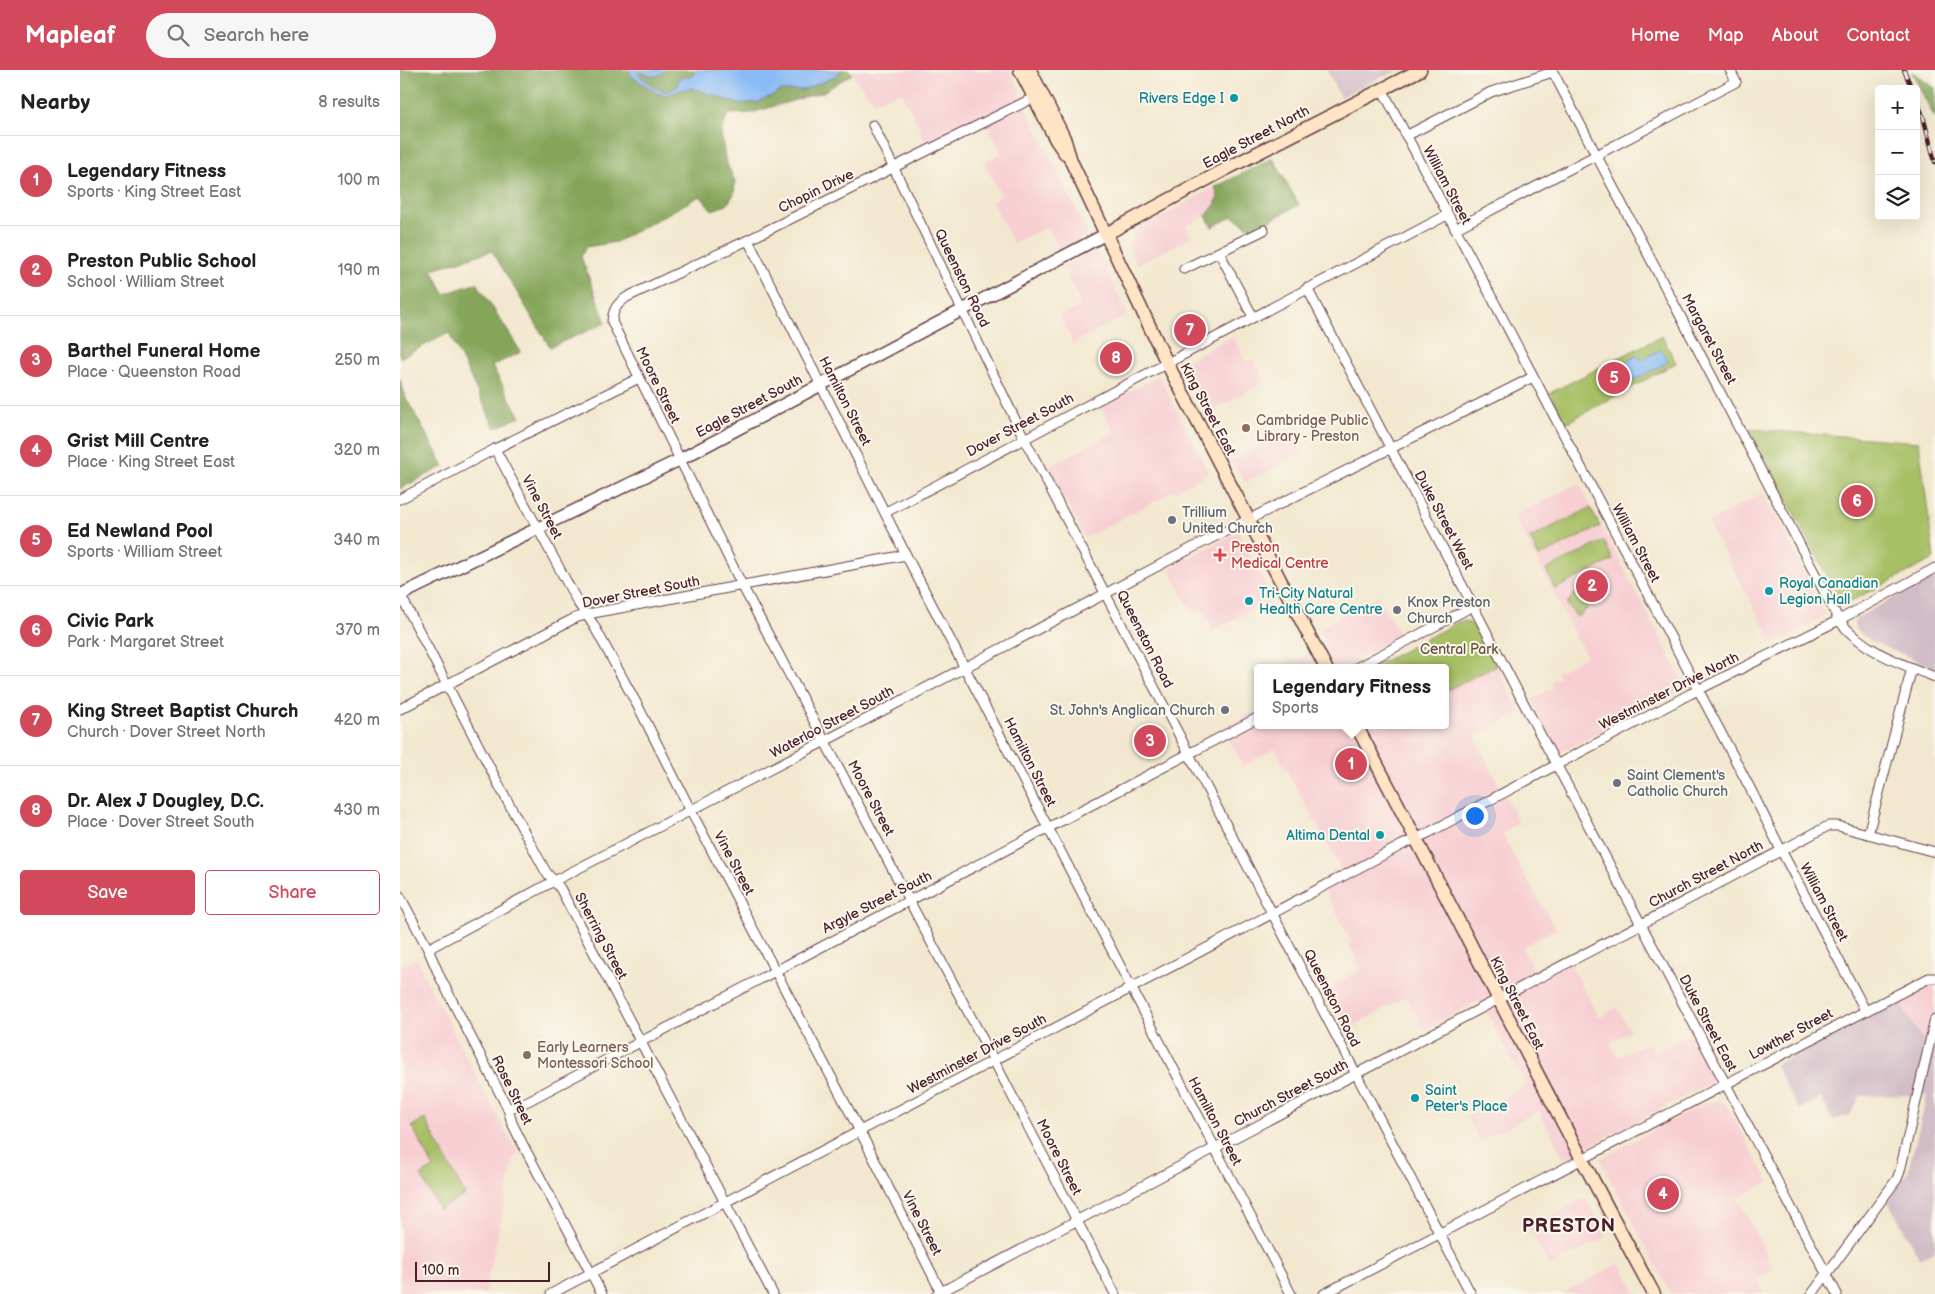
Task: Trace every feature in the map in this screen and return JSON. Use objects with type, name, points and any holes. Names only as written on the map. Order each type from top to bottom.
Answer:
[{"type":"main road","name":"King Street East","points":[[1020,70],[1056,140],[1071,161]]},
{"type":"main road","name":"King Street East","points":[[1030,70],[1064,138],[1071,161],[1166,363],[1324,664]]},
{"type":"main road","name":"Eagle Street North","points":[[1106,234],[1228,168],[1420,70]]},
{"type":"main road","name":"King Street East","points":[[1358,729],[1582,1160],[1654,1294]]},
{"type":"street","points":[[1455,229],[1736,82],[1730,70]]},
{"type":"street","name":"Margaret Street","points":[[1406,136],[1491,92],[1553,72],[1839,620],[1852,636],[1865,645],[1935,677]]},
{"type":"street","name":"William Street","points":[[1382,89],[1865,1010]]},
{"type":"street","name":"Chopin Drive","points":[[613,311],[618,303],[627,297],[748,240],[1033,98]]},
{"type":"street","name":"Queenston Road","points":[[873,125],[892,168],[1024,438],[1471,1294]]},
{"type":"street","name":"Dover Street South","points":[[886,512],[1447,214]]},
{"type":"street","points":[[1184,268],[1264,230]]},
{"type":"street","name":"Eagle Street South","points":[[400,594],[679,460],[1106,234]]},
{"type":"street","name":"Hamilton Street","points":[[748,240],[886,512],[906,556],[1291,1294]]},
{"type":"street","points":[[1219,252],[1253,317]]},
{"type":"street","name":"Duke Street West","points":[[1307,288],[1556,764]]},
{"type":"street","name":"Moore Street","points":[[613,311],[612,322],[743,586],[994,1060],[1115,1294]]},
{"type":"street","points":[[400,499],[639,378]]},
{"type":"street","name":"Waterloo Street South","points":[[428,949],[554,881],[1106,593],[1532,378]]},
{"type":"street","name":"Vine Street","points":[[496,449],[578,603],[593,624],[626,684],[860,1130],[940,1293]]},
{"type":"street","name":"Dover Street South","points":[[400,709],[575,618],[906,556]]},
{"type":"street","name":"Westminster Drive North","points":[[1415,838],[1839,620],[1935,568]]},
{"type":"street","name":"Sherring Street","points":[[400,594],[532,847],[546,872],[560,888],[773,1294]]},
{"type":"street","points":[[1364,664],[1473,606]]},
{"type":"street","points":[[1868,834],[1912,668]]},
{"type":"street","name":"Argyle Street South","points":[[508,1109],[528,1101],[1254,720]]},
{"type":"street","name":"Duke Street East","points":[[1556,764],[1837,1294]]},
{"type":"street","name":"Church Street North","points":[[1499,999],[1828,826],[1838,826],[1935,852]]},
{"type":"street","name":"Westminster Drive South","points":[[551,1294],[1415,838]]},
{"type":"street","name":"Rose Street","points":[[400,896],[508,1109],[517,1132],[602,1294]]},
{"type":"street","name":"Lowther Street","points":[[1324,1294],[1726,1085],[1865,1010],[1929,978],[1935,978]]},
{"type":"street","name":"Church Street South","points":[[940,1293],[1499,999]]},
{"type":"street","points":[[1812,1294],[1900,1171],[1935,1019]]},
{"type":"shaded area","points":[[849,70],[1009,70],[1088,234],[1060,250],[1047,227],[1013,243],[992,202],[1001,196],[984,162],[1001,153],[984,117],[925,143],[918,124],[901,92],[874,102]]},
{"type":"shaded area","points":[[1327,70],[1398,70],[1340,97]]},
{"type":"shaded area","points":[[1215,187],[1218,197],[1215,205],[1206,216],[1186,226],[1191,237],[1137,265],[1128,243],[1134,240],[1131,234]]},
{"type":"shaded area","points":[[1097,251],[1128,315],[1073,343],[1060,317],[1081,305],[1063,266]]},
{"type":"shaded area","points":[[1233,336],[1246,362],[1253,359],[1265,382],[1207,413],[1180,364]]},
{"type":"shaded area","points":[[1159,376],[1209,473],[1085,538],[1048,467],[1114,433],[1101,406]]},
{"type":"shaded area","points":[[1290,430],[1302,453],[1245,483],[1232,461]]},
{"type":"shaded area","points":[[1579,483],[1685,685],[1682,690],[1560,752],[1557,750],[1531,700],[1553,688],[1550,682],[1560,677],[1557,672],[1586,656],[1514,516]]},
{"type":"shaded area","points":[[1763,493],[1826,615],[1774,644],[1708,523]]},
{"type":"shaded area","points":[[1238,532],[1273,599],[1213,630],[1203,610],[1193,614],[1169,568]]},
{"type":"shaded area","points":[[1935,576],[1935,668],[1873,642],[1856,629],[1855,620],[1860,616]]},
{"type":"shaded area","points":[[1378,596],[1399,635],[1349,664],[1289,664],[1327,644],[1319,628]]},
{"type":"shaded area","points":[[1496,666],[1520,712],[1475,738],[1519,823],[1502,833],[1518,865],[1556,929],[1522,947],[1534,971],[1565,955],[1599,1017],[1617,1007],[1630,1031],[1610,1042],[1618,1057],[1647,1042],[1653,1053],[1690,1033],[1714,1077],[1710,1083],[1564,1159],[1539,1111],[1480,1141],[1467,1117],[1526,1086],[1480,1000],[1423,1030],[1406,997],[1347,1029],[1326,989],[1361,969],[1348,944],[1352,942],[1319,880],[1341,869],[1275,749],[1243,766],[1223,729],[1254,713],[1254,729],[1449,729],[1449,689]]},
{"type":"shaded area","points":[[417,958],[506,1133],[519,1154],[514,1158],[485,1294],[400,1294],[400,967]]},
{"type":"shaded area","points":[[1925,986],[1935,986],[1935,1043],[1922,1040],[1898,1000]]},
{"type":"shaded area","points":[[1898,1000],[1922,1039],[1935,1043],[1935,1251],[1920,1259],[1888,1201],[1908,1171],[1927,1095],[1860,1096],[1850,1115],[1832,1120],[1821,1098],[1799,1110],[1775,1065]]},
{"type":"shaded area","points":[[1718,1101],[1725,1103],[1769,1182],[1738,1198],[1774,1270],[1757,1279],[1764,1294],[1671,1294],[1600,1159],[1705,1103]]},
{"type":"shaded area","points":[[1586,1198],[1607,1237],[1549,1267],[1529,1227]]},
{"type":"shaded area","points":[[1620,1263],[1637,1294],[1562,1294]]},
{"type":"green space","points":[[400,70],[628,70],[633,77],[657,93],[666,95],[692,88],[739,104],[758,102],[781,91],[803,90],[832,78],[842,70],[849,70],[852,74],[823,92],[751,113],[728,114],[721,132],[725,159],[735,182],[734,194],[727,205],[712,210],[700,196],[616,242],[586,247],[581,257],[606,323],[550,347],[492,251],[432,269],[444,294],[477,283],[521,352],[492,366],[520,417],[495,428],[449,333],[400,358]]},
{"type":"green space","points":[[665,70],[695,70],[694,76],[668,92],[653,88],[638,74],[639,72],[659,75]]},
{"type":"green space","points":[[1912,72],[1935,88],[1935,119],[1920,85]]},
{"type":"green space","points":[[1273,158],[1299,205],[1252,230],[1233,216],[1212,227],[1206,216],[1215,205],[1218,197],[1215,187]]},
{"type":"green space","points":[[1662,336],[1676,363],[1566,423],[1550,393]]},
{"type":"green space","points":[[400,379],[406,398],[444,466],[400,489]]},
{"type":"green space","points":[[1749,429],[1919,442],[1934,559],[1843,605]]},
{"type":"green space","points":[[1590,508],[1600,526],[1539,557],[1530,538]]},
{"type":"green space","points":[[1604,541],[1613,560],[1555,589],[1546,570]]},
{"type":"green space","points":[[1586,593],[1589,595],[1590,602],[1588,607],[1579,616],[1576,616],[1567,604],[1574,594]]},
{"type":"green space","name":"Central Park","points":[[1464,621],[1474,627],[1496,666],[1449,689],[1449,664],[1379,664],[1458,622]]},
{"type":"green space","points":[[425,1119],[465,1195],[439,1209],[421,1175],[434,1168],[412,1126]]},
{"type":"water","points":[[628,70],[665,70],[656,76],[639,72],[638,74],[654,88],[668,92],[677,87],[679,78],[694,76],[695,70],[842,70],[832,78],[803,90],[781,91],[758,102],[739,104],[692,88],[666,95],[657,93],[633,77]]},
{"type":"water","points":[[1661,349],[1668,362],[1610,393],[1601,375],[1638,355],[1641,360]]},
{"type":"railway","points":[[1904,70],[1910,85]]},
{"type":"railway","points":[[1920,109],[1935,162]]},
{"type":"place","name":"Rivers Edge I","points":[[1234,98]]},
{"type":"place","name":"King Street Baptist Church","points":[[1190,330]]},
{"type":"place","name":"Dr. Alex J Dougley, D.C.","points":[[1116,358]]},
{"type":"place","name":"Ed Newland Pool","points":[[1614,378]]},
{"type":"place","name":"Cambridge Public Library - Preston","points":[[1246,428]]},
{"type":"place","name":"Civic Park","points":[[1857,501]]},
{"type":"place","name":"Trillium United Church","points":[[1172,520]]},
{"type":"place","name":"Preston Medical Centre","points":[[1220,555]]},
{"type":"place","name":"Preston Public School","points":[[1592,586]]},
{"type":"place","name":"Royal Canadian Legion Hall","points":[[1769,591]]},
{"type":"place","name":"Tri-City Natural Health Care Centre","points":[[1249,601]]},
{"type":"place","name":"Knox Preston Church","points":[[1397,610]]},
{"type":"place","name":"St. John's Anglican Church","points":[[1225,710]]},
{"type":"place","name":"Barthel Funeral Home","points":[[1150,741]]},
{"type":"place","name":"Legendary Fitness","points":[[1351,764]]},
{"type":"place","name":"Saint Clement's Catholic Church","points":[[1617,783]]},
{"type":"place","name":"Altima Dental","points":[[1380,835]]},
{"type":"place","name":"Early Learners Montessori School","points":[[527,1055]]},
{"type":"place","name":"Saint Peter's Place","points":[[1415,1098]]},
{"type":"place","name":"Grist Mill Centre","points":[[1663,1194]]},
{"type":"district","name":"PRESTON","points":[[1569,1226]]}]
